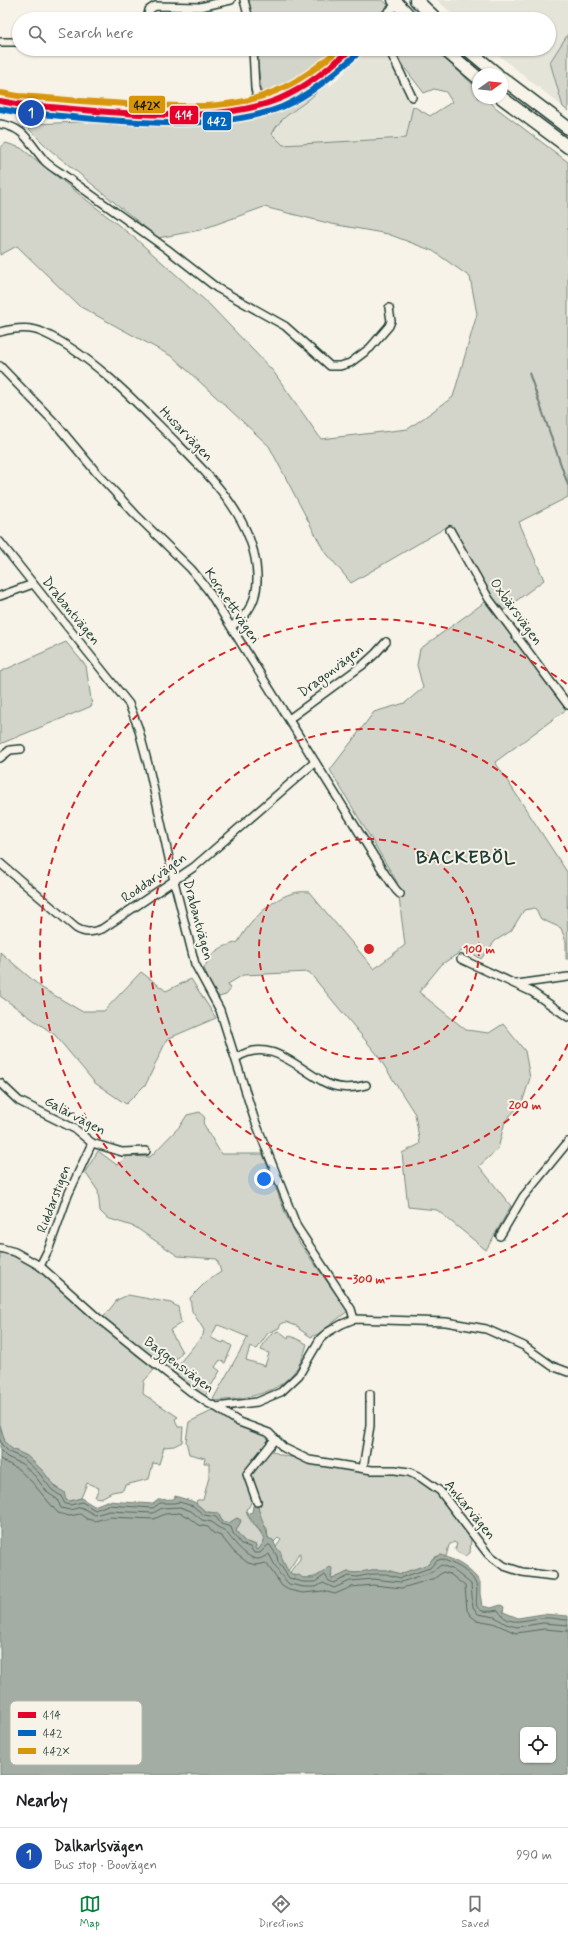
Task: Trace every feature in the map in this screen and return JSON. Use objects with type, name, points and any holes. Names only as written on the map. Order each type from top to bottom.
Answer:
[{"type":"highway","points":[[416,0],[429,12]]},
{"type":"highway","points":[[393,5],[402,12]]},
{"type":"highway","points":[[452,56],[472,73]]},
{"type":"highway","points":[[475,56],[490,68]]},
{"type":"highway","points":[[508,83],[568,128]]},
{"type":"highway","points":[[508,102],[568,147]]},
{"type":"street","points":[[149,12],[155,6],[195,8],[231,0]]},
{"type":"street","points":[[244,0],[247,12]]},
{"type":"street","points":[[0,42],[12,42]]},
{"type":"street","points":[[253,56],[255,88],[258,107]]},
{"type":"street","points":[[0,101],[63,108],[197,115],[226,113],[258,107],[287,96],[311,83],[343,56]]},
{"type":"street","points":[[392,56],[412,97]]},
{"type":"street","points":[[0,124],[20,130],[29,138],[44,161],[166,249],[217,288],[285,326],[330,366],[340,366],[350,363],[370,348],[389,326],[391,321],[389,308]]},
{"type":"street","name":"Husarvägen","points":[[0,332],[23,328],[38,330],[54,338],[78,354],[113,381],[142,408],[188,454],[218,488],[232,506],[244,527],[257,565],[258,582],[254,600],[244,618],[232,626]]},
{"type":"street","name":"Kornettvägen","points":[[0,366],[56,424],[96,472],[131,510],[191,569],[208,590],[232,626],[385,874],[400,894]]},
{"type":"street","name":"Oxbärsvägen","points":[[450,530],[489,599],[568,705]]},
{"type":"street","name":"Drabantvägen","points":[[0,542],[131,709],[149,768],[174,881],[195,964],[220,1010],[254,1118],[296,1227],[352,1309],[354,1319]]},
{"type":"street","points":[[0,596],[33,584]]},
{"type":"street","name":"Dragonvägen","points":[[289,718],[364,664],[376,654],[386,642]]},
{"type":"street","points":[[0,758],[10,750],[21,749]]},
{"type":"street","name":"Roddarvägen","points":[[0,863],[76,928],[85,932],[102,929],[194,867],[315,762]]},
{"type":"street","points":[[461,959],[532,992],[568,1017]]},
{"type":"street","points":[[516,984],[568,977]]},
{"type":"street","points":[[236,1058],[244,1052],[259,1050],[272,1052],[286,1058],[332,1085],[348,1088],[366,1085]]},
{"type":"street","name":"Galärvägen","points":[[0,1083],[19,1101],[75,1129],[92,1143],[122,1152],[146,1151]]},
{"type":"street","points":[[500,1236],[523,1197],[568,1142]]},
{"type":"street","name":"Riddarstigen","points":[[40,1266],[49,1248],[68,1195],[92,1143]]},
{"type":"street","name":"Baggensvägen","points":[[0,1248],[15,1252],[40,1266],[72,1296],[138,1350],[190,1391],[210,1405],[216,1407],[257,1402],[281,1392],[299,1375],[320,1339],[337,1326],[354,1319],[440,1321],[486,1329],[524,1346],[552,1366],[568,1372]]},
{"type":"street","points":[[363,1468],[370,1426],[370,1394]]},
{"type":"street","name":"Ankarvägen","points":[[216,1407],[234,1418],[261,1429],[275,1439],[284,1448],[309,1460],[363,1468],[409,1472],[420,1477],[440,1491],[488,1554],[504,1566],[522,1572],[553,1576]]},
{"type":"street","points":[[257,1502],[247,1474],[275,1439]]},
{"type":"shaded area","points":[[249,0],[383,0],[389,6],[383,12],[251,12]]},
{"type":"shaded area","points":[[437,0],[568,0],[568,34],[556,53],[556,12],[450,12]]},
{"type":"shaded area","points":[[568,34],[568,111],[563,107],[550,62],[554,56],[556,56],[556,53]]},
{"type":"shaded area","points":[[257,56],[335,56],[308,78],[268,98],[262,97]]},
{"type":"shaded area","points":[[356,56],[388,56],[413,106],[406,138],[289,146],[283,145],[275,140],[272,134],[280,121],[308,101],[328,82],[330,86],[345,72],[344,67]]},
{"type":"shaded area","points":[[398,56],[442,56],[472,84],[472,104],[492,104],[568,162],[568,497],[519,522],[544,580],[504,610],[489,594],[450,525],[351,583],[323,549],[269,446],[173,357],[79,306],[17,246],[0,255],[0,148],[6,143],[21,148],[136,239],[209,304],[273,371],[321,439],[408,429],[453,397],[477,314],[470,277],[433,251],[388,234],[332,224],[264,207],[200,230],[158,238],[49,149],[29,129],[34,124],[107,121],[188,123],[230,121],[253,117],[274,110],[315,90],[317,92],[311,98],[286,116],[276,127],[272,134],[283,145],[406,138],[413,106],[430,116],[452,102],[446,92],[434,89],[424,93],[400,62]]},
{"type":"shaded area","points":[[500,56],[554,56],[550,62],[563,107]]},
{"type":"shaded area","points":[[485,602],[567,709],[495,762],[567,872],[568,959],[566,959],[566,942],[561,928],[541,919],[535,908],[524,910],[511,931],[495,941],[481,959],[465,949],[442,964],[419,992],[466,1030],[489,1033],[503,1024],[525,1051],[530,1078],[522,1103],[505,1121],[498,1149],[479,1166],[511,1206],[486,1250],[437,1210],[408,1207],[402,1153],[420,1144],[415,1114],[376,1053],[309,972],[243,975],[228,984],[230,990],[226,995],[219,997],[210,985],[204,968],[214,953],[226,946],[238,942],[250,924],[268,907],[277,900],[298,892],[309,892],[374,969],[405,945],[397,882],[330,770],[374,712],[405,703],[423,688],[417,665],[420,649]]},
{"type":"shaded area","points":[[66,642],[86,666],[92,706],[0,744],[0,672]]},
{"type":"shaded area","points":[[0,952],[42,988],[81,1011],[104,1011],[141,972],[166,991],[191,979],[216,1018],[167,1039],[146,1084],[126,1104],[95,1083],[55,1035],[0,996]]},
{"type":"shaded area","points":[[200,1112],[205,1118],[203,1123],[221,1154],[263,1154],[286,1215],[299,1242],[348,1311],[318,1334],[311,1337],[299,1329],[299,1327],[286,1322],[281,1324],[279,1328],[268,1333],[257,1349],[250,1347],[246,1360],[265,1366],[269,1353],[261,1350],[270,1336],[279,1331],[288,1338],[289,1335],[307,1344],[301,1360],[293,1373],[283,1383],[271,1390],[258,1395],[228,1400],[212,1401],[248,1337],[217,1325],[211,1338],[223,1343],[224,1341],[232,1346],[225,1363],[220,1360],[215,1367],[220,1371],[205,1396],[172,1372],[203,1335],[204,1330],[192,1311],[190,1298],[206,1282],[221,1272],[217,1259],[178,1256],[135,1227],[107,1218],[100,1211],[98,1191],[85,1172],[98,1151],[117,1165],[128,1156],[150,1157],[180,1126],[187,1115]]},
{"type":"shaded area","points":[[0,1253],[7,1253],[21,1258],[39,1268],[135,1351],[135,1354],[151,1365],[154,1370],[144,1381],[143,1394],[178,1417],[175,1419],[178,1427],[183,1427],[182,1442],[174,1446],[164,1447],[159,1464],[153,1463],[149,1479],[125,1485],[123,1490],[112,1492],[101,1498],[95,1497],[99,1488],[87,1483],[81,1498],[70,1501],[66,1500],[42,1470],[27,1456],[12,1449],[5,1442],[0,1425]]},
{"type":"shaded area","points":[[128,1295],[171,1303],[178,1307],[181,1323],[170,1330],[182,1352],[167,1369],[103,1318],[117,1300]]},
{"type":"shaded area","points":[[214,1410],[242,1425],[266,1434],[271,1439],[246,1474],[255,1501],[251,1502],[249,1507],[246,1509],[247,1514],[261,1533],[264,1542],[258,1550],[255,1549],[256,1545],[244,1541],[236,1531],[241,1520],[237,1518],[229,1523],[222,1521],[218,1513],[206,1512],[196,1503],[197,1500],[203,1500],[209,1477],[209,1463],[204,1463],[205,1458],[189,1454],[186,1441],[189,1422]]},
{"type":"shaded area","points":[[268,1449],[281,1455],[310,1461],[409,1476],[422,1481],[443,1497],[471,1538],[470,1553],[465,1556],[457,1552],[455,1549],[457,1544],[454,1542],[449,1545],[446,1557],[441,1555],[433,1558],[429,1564],[400,1574],[387,1570],[372,1570],[356,1573],[348,1572],[333,1579],[331,1578],[332,1575],[320,1574],[309,1578],[296,1576],[290,1572],[300,1559],[300,1553],[288,1571],[276,1547],[281,1540],[278,1538],[274,1542],[268,1538],[267,1528],[262,1523],[249,1475]]},
{"type":"water","points":[[0,1425],[5,1442],[12,1449],[27,1456],[42,1470],[55,1487],[64,1492],[66,1500],[70,1501],[81,1498],[94,1506],[107,1501],[153,1504],[158,1500],[174,1499],[175,1496],[194,1502],[206,1512],[218,1513],[222,1521],[229,1523],[237,1518],[241,1521],[236,1531],[244,1541],[256,1545],[255,1549],[258,1550],[264,1542],[264,1536],[247,1514],[252,1512],[253,1506],[257,1504],[268,1538],[273,1540],[281,1553],[285,1566],[294,1576],[299,1575],[303,1578],[315,1578],[330,1567],[332,1568],[331,1578],[333,1579],[348,1572],[356,1573],[372,1570],[387,1570],[400,1574],[429,1564],[433,1558],[441,1555],[463,1566],[476,1577],[480,1582],[482,1606],[491,1608],[501,1605],[504,1607],[503,1612],[518,1618],[543,1614],[568,1616],[568,1775],[0,1775]]},
{"type":"waterway","points":[[529,373],[568,485]]},
{"type":"transit line","name":"442X","points":[[1,93],[18,96],[103,103],[185,106],[216,105],[247,101],[262,97],[293,83],[331,56]]},
{"type":"transit line","name":"414","points":[[0,101],[80,110],[150,115],[219,113],[250,108],[279,99],[299,89],[317,77],[342,56]]},
{"type":"transit line","name":"442","points":[[0,109],[80,118],[151,123],[220,121],[253,116],[282,107],[302,97],[321,84],[355,56]]},
{"type":"place","name":"Dalkarlsvägen","points":[[31,113]]},
{"type":"district","name":"BACKEBÖL","points":[[466,858]]}]
